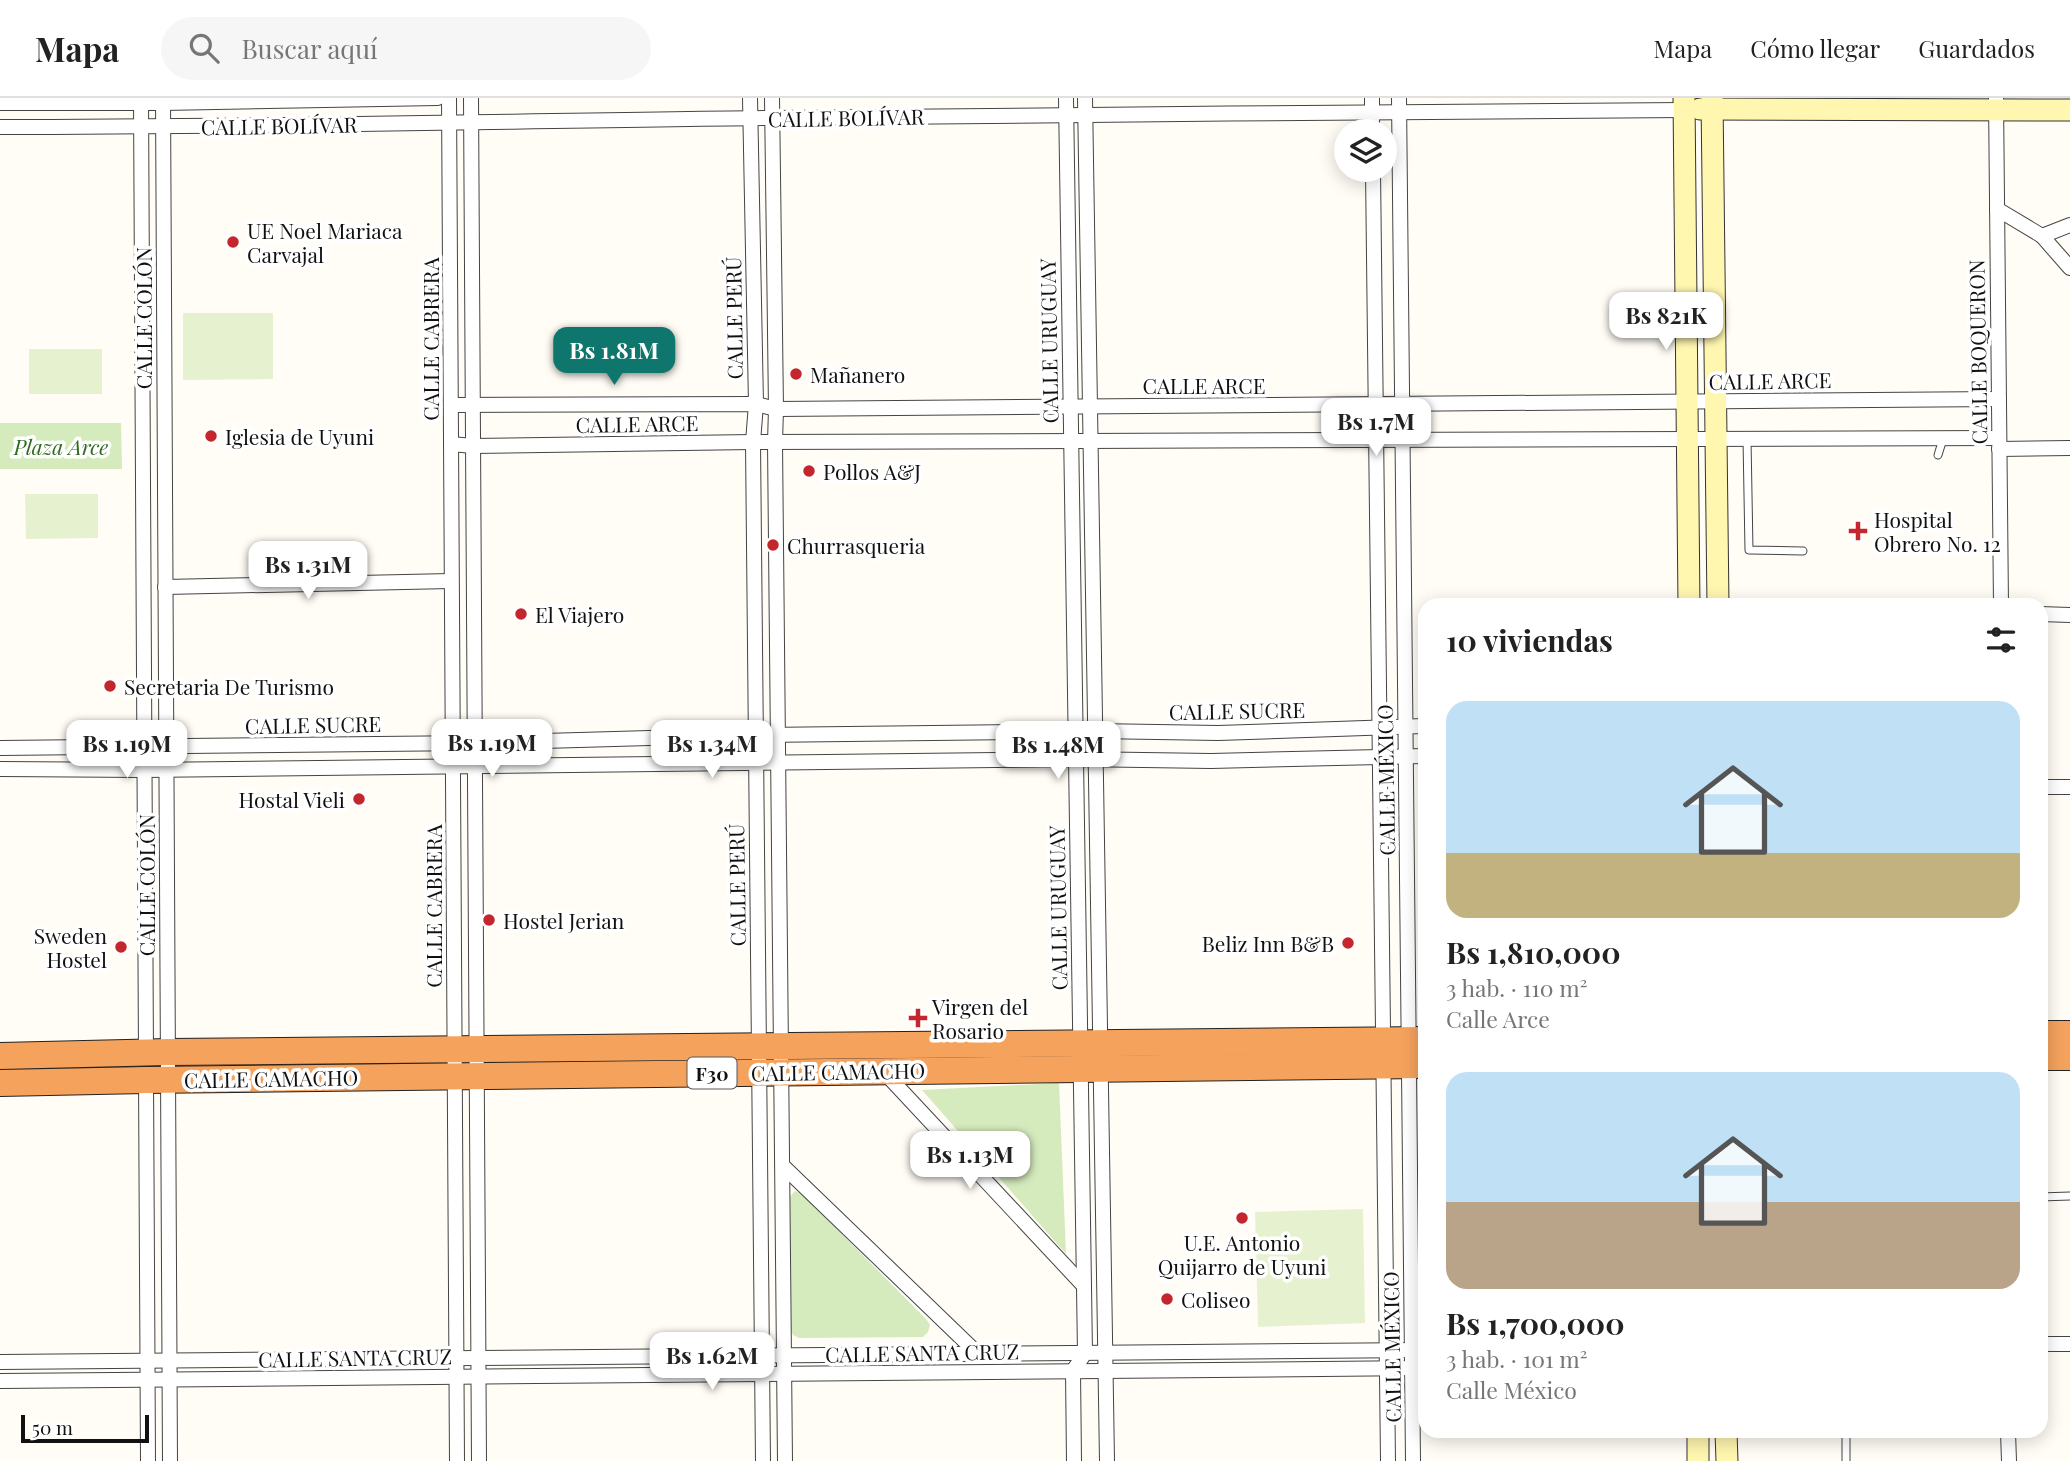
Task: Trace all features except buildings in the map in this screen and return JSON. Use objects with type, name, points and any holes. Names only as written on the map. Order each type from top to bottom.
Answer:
[{"type":"highway","points":[[2048,1034],[2070,1034]]},
{"type":"highway","name":"CALLE CAMACHO","points":[[0,1056],[465,1050],[770,1059],[1406,1053]]},
{"type":"highway","name":"CALLE CAMACHO","points":[[0,1083],[466,1076],[770,1059],[883,1071],[1090,1056]]},
{"type":"highway","points":[[2048,1057],[2070,1057]]},
{"type":"main road","name":"CALLE BOLÍVAR","points":[[1684,104],[1996,104],[2070,110]]},
{"type":"main road","points":[[1684,104],[1689,598]]},
{"type":"main road","points":[[1712,104],[1717,598]]},
{"type":"main road","points":[[1698,1438],[1698,1461]]},
{"type":"main road","points":[[1726,1438],[1727,1461]]},
{"type":"street","name":"CALLE BOLÍVAR","points":[[0,103],[438,98]]},
{"type":"street","name":"CALLE CABRERA","points":[[449,98],[453,766],[478,1359],[479,1461]]},
{"type":"street","name":"CALLE CABRERA","points":[[457,1461],[456,1359],[475,767],[470,98]]},
{"type":"street","name":"CALLE PERÚ","points":[[750,98],[756,404],[753,442],[756,762],[770,1059],[783,1166],[785,1461]]},
{"type":"street","name":"CALLE PERÚ","points":[[763,1461],[762,1356],[778,761],[772,98]]},
{"type":"street","name":"CALLE URUGUAY","points":[[1066,98],[1075,731],[1105,1353],[1107,1461]]},
{"type":"street","name":"CALLE URUGUAY","points":[[1085,98],[1096,759],[1083,1286],[1085,1353]]},
{"type":"street","name":"CALLE COLÓN","points":[[148,1461],[147,1362],[166,769],[163,100]]},
{"type":"street","name":"CALLE COLÓN","points":[[141,101],[144,747],[170,1380],[170,1461]]},
{"type":"street","name":"CALLE BOLÍVAR","points":[[0,127],[471,124],[1085,115],[1372,105],[1684,104]]},
{"type":"street","name":"CALLE BOQUERON","points":[[1996,104],[2001,598]]},
{"type":"street","name":"CALLE MÉXICO","points":[[1399,105],[1406,727],[1406,1053],[1418,1350],[1413,1461]]},
{"type":"street","name":"CALLE MÉXICO","points":[[1373,182],[1380,757],[1406,1053],[1387,1350],[1388,1461]]},
{"type":"street","points":[[1997,209],[2042,236],[2070,268]]},
{"type":"street","points":[[2042,236],[2070,225]]},
{"type":"street","name":"CALLE ARCE","points":[[451,405],[756,404],[776,409],[1999,399]]},
{"type":"street","name":"CALLE ARCE","points":[[451,444],[1943,439],[2070,448]]},
{"type":"street","points":[[165,587],[451,581]]},
{"type":"street","points":[[2048,614],[2070,615]]},
{"type":"street","name":"CALLE SUCRE","points":[[0,748],[475,743],[756,735],[1075,731],[1218,733],[1418,726]]},
{"type":"street","name":"CALLE SUCRE","points":[[0,769],[475,767],[1076,759],[1211,761],[1418,756]]},
{"type":"street","points":[[2048,787],[2070,787]]},
{"type":"street","points":[[883,1071],[1083,1286]]},
{"type":"street","points":[[783,1166],[978,1354]]},
{"type":"street","points":[[2048,1344],[2070,1343]]},
{"type":"street","name":"CALLE SANTA CRUZ","points":[[0,1362],[1418,1350]]},
{"type":"street","points":[[1074,1461],[1073,1371],[1085,1353]]},
{"type":"street","name":"CALLE SANTA CRUZ","points":[[0,1381],[1418,1368]]},
{"type":"street","points":[[2008,1438],[2009,1461]]},
{"type":"lane","points":[[1747,439],[1749,550],[1803,551]]},
{"type":"lane","points":[[1938,455],[1943,439]]},
{"type":"lane","points":[[2048,1197],[2070,1196]]},
{"type":"lane","points":[[1846,1438],[1846,1461]]},
{"type":"green space","points":[[183,313],[273,313],[273,379],[183,380]]},
{"type":"green space","points":[[29,349],[102,349],[102,394],[29,394]]},
{"type":"green space","name":"Plaza Arce","points":[[0,423],[121,423],[122,469],[0,469]]},
{"type":"green space","points":[[25,494],[98,494],[98,538],[26,539]]},
{"type":"green space","points":[[1059,1083],[1066,1254],[922,1090]]},
{"type":"green space","points":[[795,1191],[801,1193],[926,1319],[930,1325],[923,1337],[799,1338],[793,1335],[790,1328],[787,1200]]},
{"type":"green space","points":[[1363,1209],[1365,1323],[1258,1327],[1255,1212]]},
{"type":"place","name":"UE Noel Mariaca Carvajal","points":[[233,242]]},
{"type":"place","name":"Mañanero","points":[[796,374]]},
{"type":"place","name":"Iglesia de Uyuni","points":[[211,436]]},
{"type":"place","name":"Pollos A&J","points":[[809,471]]},
{"type":"place","name":"Hospital Obrero No. 12","points":[[1858,531]]},
{"type":"place","name":"Churrasqueria","points":[[773,545]]},
{"type":"place","name":"El Viajero","points":[[521,614]]},
{"type":"place","name":"Secretaria De Turismo","points":[[110,686]]},
{"type":"place","name":"Hostal Vieli","points":[[359,799]]},
{"type":"place","name":"Hostel Jerian","points":[[489,920]]},
{"type":"place","name":"Beliz Inn B&B","points":[[1348,943]]},
{"type":"place","name":"Sweden Hostel","points":[[121,947]]},
{"type":"place","name":"Virgen del Rosario","points":[[918,1018]]},
{"type":"place","name":"U.E. Antonio Quijarro de Uyuni","points":[[1242,1218]]},
{"type":"place","name":"Coliseo","points":[[1167,1299]]}]
